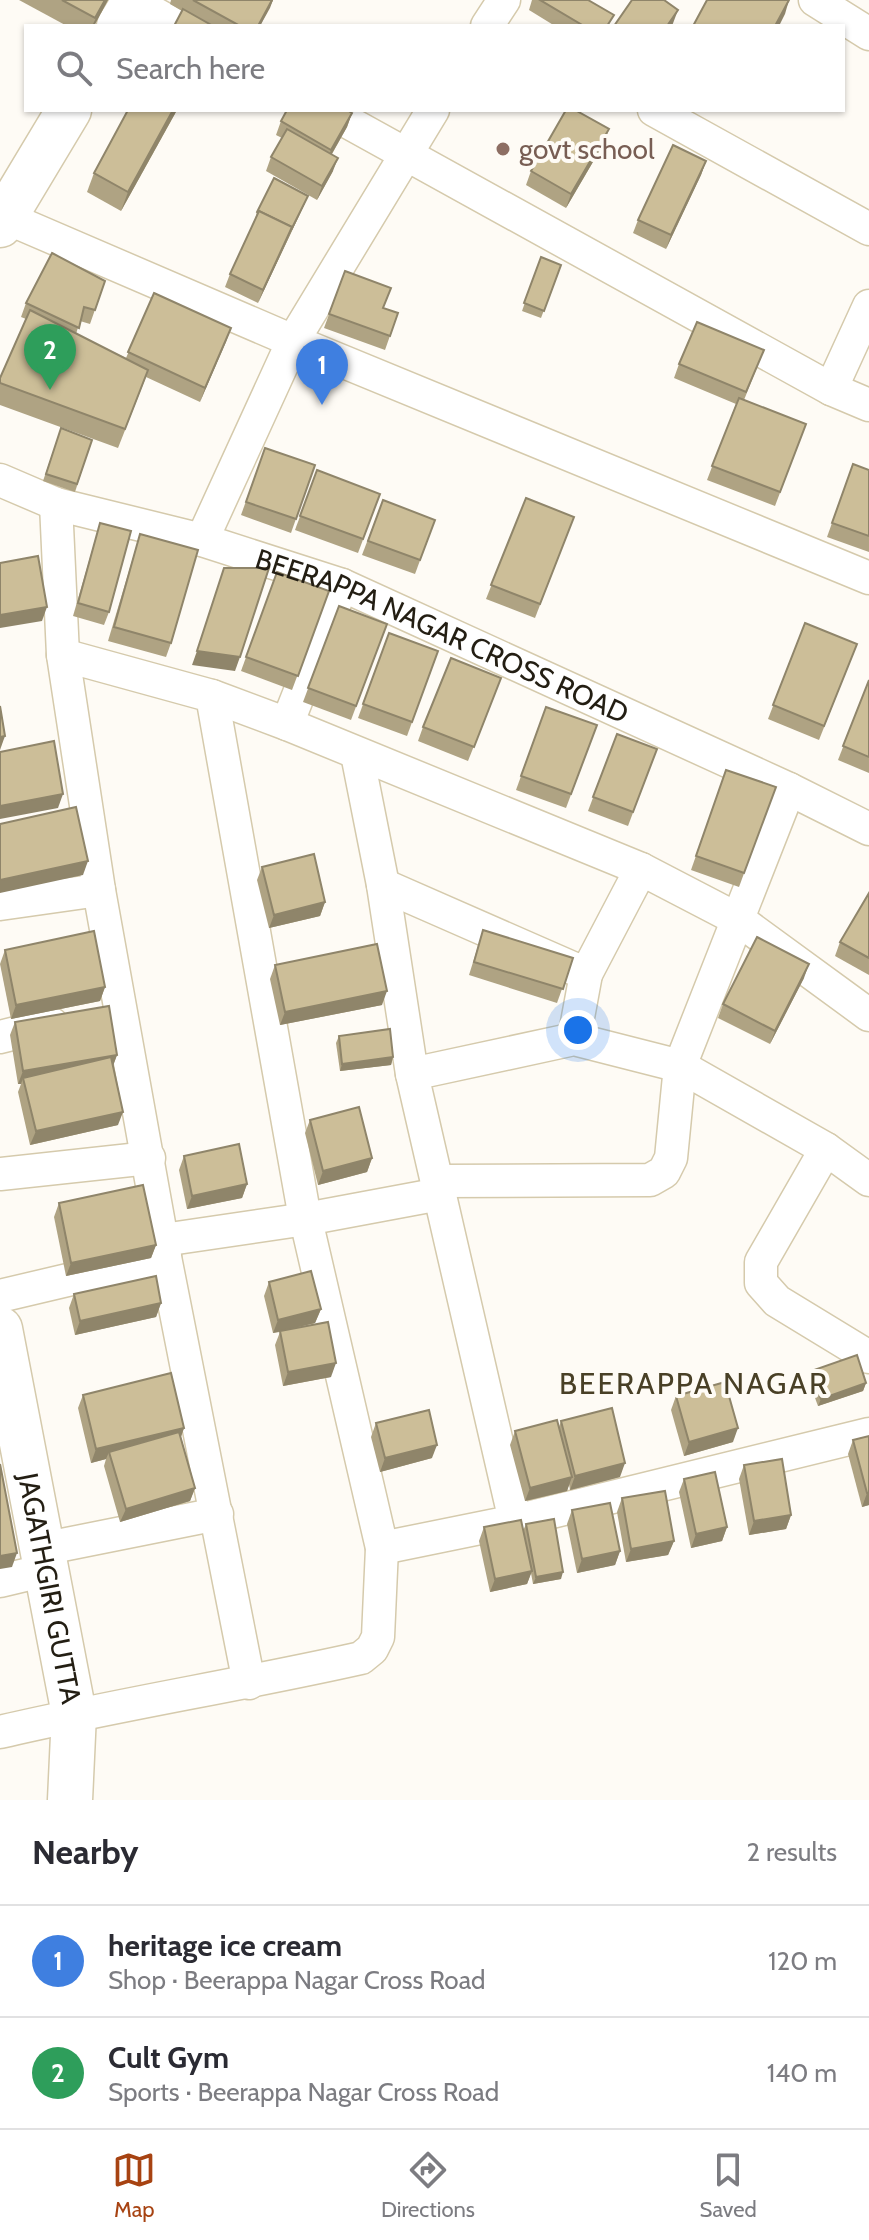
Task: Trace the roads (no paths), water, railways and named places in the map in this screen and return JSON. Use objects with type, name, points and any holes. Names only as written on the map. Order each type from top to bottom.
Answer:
[{"type":"street","points":[[815,0],[869,34]]},
{"type":"street","points":[[129,9],[171,24]]},
{"type":"street","points":[[68,112],[2,219],[869,578]]},
{"type":"street","points":[[330,112],[831,389],[869,405]]},
{"type":"street","points":[[202,540],[293,341],[432,112]]},
{"type":"street","points":[[658,112],[869,229]]},
{"type":"street","points":[[831,389],[869,306]]},
{"type":"street","name":"BEERAPPA NAGAR CROSS ROAD","points":[[0,480],[56,504],[202,540],[342,585],[789,789],[869,829]]},
{"type":"street","points":[[56,504],[63,655],[99,890],[96,1013],[149,1158],[249,1683]]},
{"type":"street","points":[[287,724],[342,585]]},
{"type":"street","points":[[63,655],[212,696],[641,869],[739,920],[869,1015]]},
{"type":"street","points":[[0,1732],[74,1714],[249,1683],[361,1658],[372,1649],[378,1637],[382,1548],[306,1219],[212,696]]},
{"type":"street","points":[[357,754],[383,885],[412,1074],[515,1521]]},
{"type":"street","points":[[0,1296],[164,1248],[438,1188],[650,1180],[664,1172],[671,1158],[680,1066],[789,789]]},
{"type":"street","points":[[574,1039],[586,974],[641,869]]},
{"type":"street","points":[[383,885],[586,974]]},
{"type":"street","points":[[0,904],[99,890]]},
{"type":"street","points":[[0,1037],[96,1013]]},
{"type":"street","points":[[412,1074],[574,1039],[680,1066],[826,1149],[869,1180]]},
{"type":"street","points":[[826,1149],[761,1262],[761,1283],[777,1301],[869,1357]]},
{"type":"street","points":[[0,1174],[149,1158]]},
{"type":"street","name":"JAGATHGIRI GUTTA","points":[[2,1353],[12,1455],[44,1560],[74,1714],[70,1800]]},
{"type":"street","points":[[382,1548],[515,1521],[869,1434]]},
{"type":"street","points":[[0,1581],[44,1560],[217,1514]]},
{"type":"place","name":"govt school","points":[[503,149]]},
{"type":"place","name":"Cult Gym","points":[[50,390]]},
{"type":"place","name":"heritage ice cream","points":[[322,405]]},
{"type":"district","name":"BEERAPPA NAGAR","points":[[694,1383]]}]
